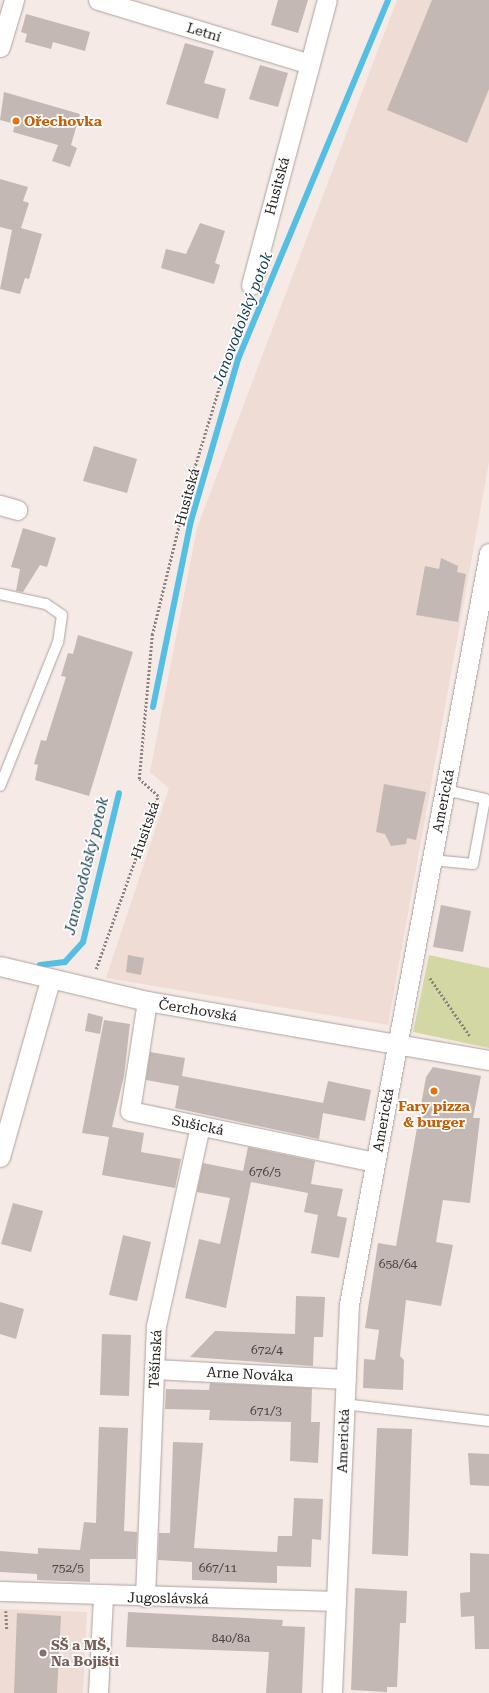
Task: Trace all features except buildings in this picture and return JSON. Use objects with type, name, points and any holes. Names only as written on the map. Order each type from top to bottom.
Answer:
[{"type":"street","points":[[0,47],[14,0]]},
{"type":"street","name":"Letní","points":[[98,0],[310,64]]},
{"type":"street","name":"Husitská","points":[[251,285],[327,0]]},
{"type":"street","name":"Americká","points":[[332,1693],[349,1304],[489,553]]},
{"type":"street","name":"Čerchovská","points":[[0,966],[50,980],[147,1002],[397,1042],[488,1060]]},
{"type":"street","points":[[0,1157],[50,980]]},
{"type":"street","name":"Sušická","points":[[147,1002],[130,1111],[375,1162]]},
{"type":"street","name":"Těšínská","points":[[145,1597],[156,1326],[200,1126]]},
{"type":"street","name":"Arne Nováka","points":[[154,1369],[346,1379]]},
{"type":"street","name":"Jugoslávská","points":[[0,1591],[103,1597],[336,1601]]},
{"type":"street","points":[[98,1693],[103,1597]]},
{"type":"lane","points":[[0,594],[46,604],[62,615],[58,642],[0,786]]},
{"type":"lane","points":[[432,860],[473,864],[481,821],[485,799],[445,790]]},
{"type":"lane","points":[[344,1404],[489,1421]]},
{"type":"path","name":"Husitská","points":[[89,989],[158,796],[139,779],[152,635],[187,492],[251,285]]},
{"type":"path","points":[[414,954],[488,1060]]},
{"type":"path","points":[[6,1609],[7,1628]]},
{"type":"shaded area","points":[[397,0],[489,0],[489,462],[388,1025],[106,978],[169,788],[150,772],[197,528]]},
{"type":"shaded area","name":"SŠ a MŠ, Na Bojišti","points":[[0,1609],[87,1612],[83,1693],[0,1693]]},
{"type":"green space","points":[[429,955],[489,968],[489,1048],[413,1032]]},
{"type":"waterway","name":"Janovodolský potok","points":[[153,707],[191,521],[238,359],[388,0]]},
{"type":"waterway","name":"Janovodolský potok","points":[[40,965],[65,962],[83,942],[119,793]]},
{"type":"place","name":"Ořechovka","points":[[16,121]]},
{"type":"place","name":"Fary pizza & burger","points":[[434,1091]]},
{"type":"place","name":"SŠ a MŠ, Na Bojišti","points":[[43,1653]]}]
